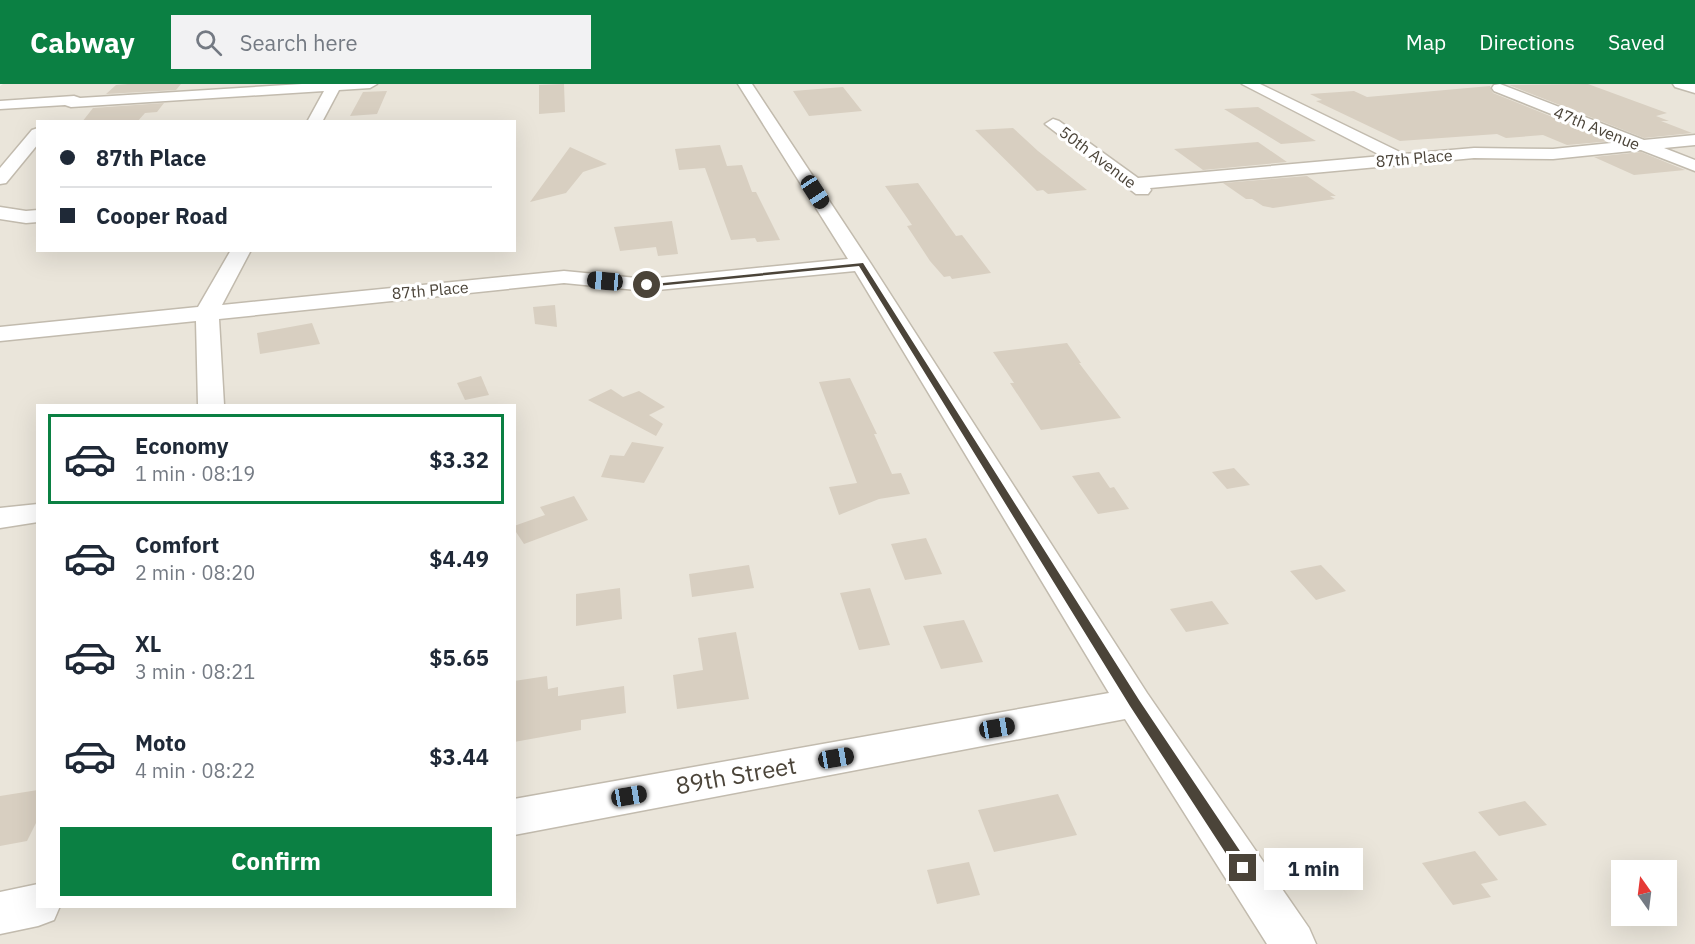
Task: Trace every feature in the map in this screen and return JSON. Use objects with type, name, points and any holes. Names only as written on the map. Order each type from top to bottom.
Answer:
[{"type":"street","points":[[57,115],[90,84]]},
{"type":"street","points":[[0,105],[370,84]]},
{"type":"street","points":[[745,84],[861,264],[1134,703],[1293,944]]},
{"type":"street","points":[[1250,84],[1406,163]]},
{"type":"street","points":[[1680,84],[1695,89]]},
{"type":"street","points":[[315,120],[335,85]]},
{"type":"street","name":"47th Avenue","points":[[1499,88],[1695,166]]},
{"type":"street","name":"50th Avenue","points":[[1053,124],[1138,187]]},
{"type":"street","points":[[0,179],[36,136]]},
{"type":"street","name":"87th Place","points":[[1138,187],[1406,163],[1474,153],[1553,154],[1695,140]]},
{"type":"street","points":[[0,213],[36,216]]},
{"type":"street","points":[[211,404],[207,312],[240,252]]},
{"type":"street","name":"87th Place","points":[[0,334],[564,277],[647,285],[861,264]]},
{"type":"street","points":[[0,518],[36,513]]},
{"type":"street","name":"89th Street","points":[[516,817],[1134,703]]},
{"type":"street","points":[[0,913],[36,905]]},
{"type":"shaded area","points":[[3,84],[1695,84],[1695,944],[0,944],[0,86]]},
{"type":"building","points":[[181,84],[176,90],[106,94],[116,85]]},
{"type":"building","points":[[564,84],[565,112],[539,114],[539,85]]},
{"type":"building","points":[[1588,84],[1667,113],[1656,116],[1669,121],[1661,121],[1692,133],[1644,138],[1509,85]]},
{"type":"building","points":[[1490,86],[1493,93],[1612,141],[1567,145],[1543,135],[1506,138],[1497,134],[1400,141],[1316,101],[1322,100],[1310,94],[1354,91],[1367,97]]},
{"type":"building","points":[[843,87],[862,111],[809,116],[793,91]]},
{"type":"building","points":[[387,91],[377,114],[350,116],[363,92]]},
{"type":"building","points":[[164,103],[157,112],[145,113],[139,120],[84,120],[93,108]]},
{"type":"building","points":[[1258,107],[1316,141],[1281,144],[1224,109]]},
{"type":"building","points":[[1013,128],[1087,190],[1048,194],[1043,190],[1037,191],[975,130]]},
{"type":"building","points":[[1258,142],[1287,162],[1203,170],[1174,149]]},
{"type":"building","points":[[720,145],[727,166],[742,165],[752,192],[756,192],[780,240],[757,242],[755,238],[731,240],[705,168],[679,170],[675,149]]},
{"type":"building","points":[[570,147],[607,164],[583,172],[566,193],[530,202]]},
{"type":"building","points":[[1641,152],[1685,170],[1634,175],[1594,157]]},
{"type":"building","points":[[1307,176],[1336,196],[1330,196],[1335,199],[1273,208],[1263,206],[1252,199],[1246,199],[1223,183]]},
{"type":"building","points":[[918,183],[956,236],[962,235],[991,273],[952,279],[950,276],[944,277],[930,261],[907,226],[912,225],[885,186]]},
{"type":"building","points":[[672,221],[678,254],[658,256],[656,247],[620,251],[614,227]]},
{"type":"building","points":[[555,305],[557,327],[535,324],[533,307]]},
{"type":"building","points":[[312,323],[320,344],[260,354],[257,333]]},
{"type":"building","points":[[1067,343],[1081,363],[1079,363],[1121,418],[1041,430],[993,352]]},
{"type":"building","points":[[481,376],[489,395],[465,400],[457,383]]},
{"type":"building","points":[[850,378],[877,434],[874,434],[892,474],[901,473],[910,494],[879,499],[839,515],[829,487],[857,483],[819,382]]},
{"type":"building","points":[[611,389],[623,397],[639,391],[665,407],[649,415],[663,424],[656,436],[588,400]]},
{"type":"building","points":[[632,442],[664,447],[644,483],[601,477],[610,455],[624,456]]},
{"type":"building","points":[[1234,468],[1250,485],[1227,489],[1212,472]]},
{"type":"building","points":[[1099,472],[1110,488],[1114,487],[1129,509],[1098,514],[1072,476]]},
{"type":"building","points":[[574,496],[588,520],[524,544],[516,532],[516,525],[545,515],[540,507]]},
{"type":"building","points":[[926,538],[942,574],[905,580],[891,544]]},
{"type":"building","points":[[749,565],[754,588],[692,597],[689,574]]},
{"type":"building","points":[[1321,565],[1346,591],[1316,600],[1290,571]]},
{"type":"building","points":[[620,588],[622,619],[576,626],[576,594]]},
{"type":"building","points":[[870,588],[890,645],[859,650],[840,593]]},
{"type":"building","points":[[1212,601],[1229,624],[1186,632],[1170,609]]},
{"type":"building","points":[[964,620],[983,662],[941,669],[923,626]]},
{"type":"building","points":[[736,632],[749,699],[677,709],[673,675],[703,670],[698,638]]},
{"type":"building","points":[[547,676],[548,689],[558,687],[558,696],[624,686],[626,713],[581,720],[581,730],[516,742],[516,681]]},
{"type":"building","points":[[36,790],[36,823],[27,841],[0,846],[0,796]]},
{"type":"building","points":[[1058,794],[1077,835],[994,852],[978,810]]},
{"type":"building","points":[[1525,801],[1547,825],[1499,836],[1478,812]]},
{"type":"building","points":[[1475,851],[1498,880],[1481,884],[1491,897],[1453,905],[1422,863]]},
{"type":"building","points":[[969,862],[980,895],[937,904],[927,870]]},
{"type":"route","points":[[647,285],[861,264],[1134,703],[1243,868]]}]
